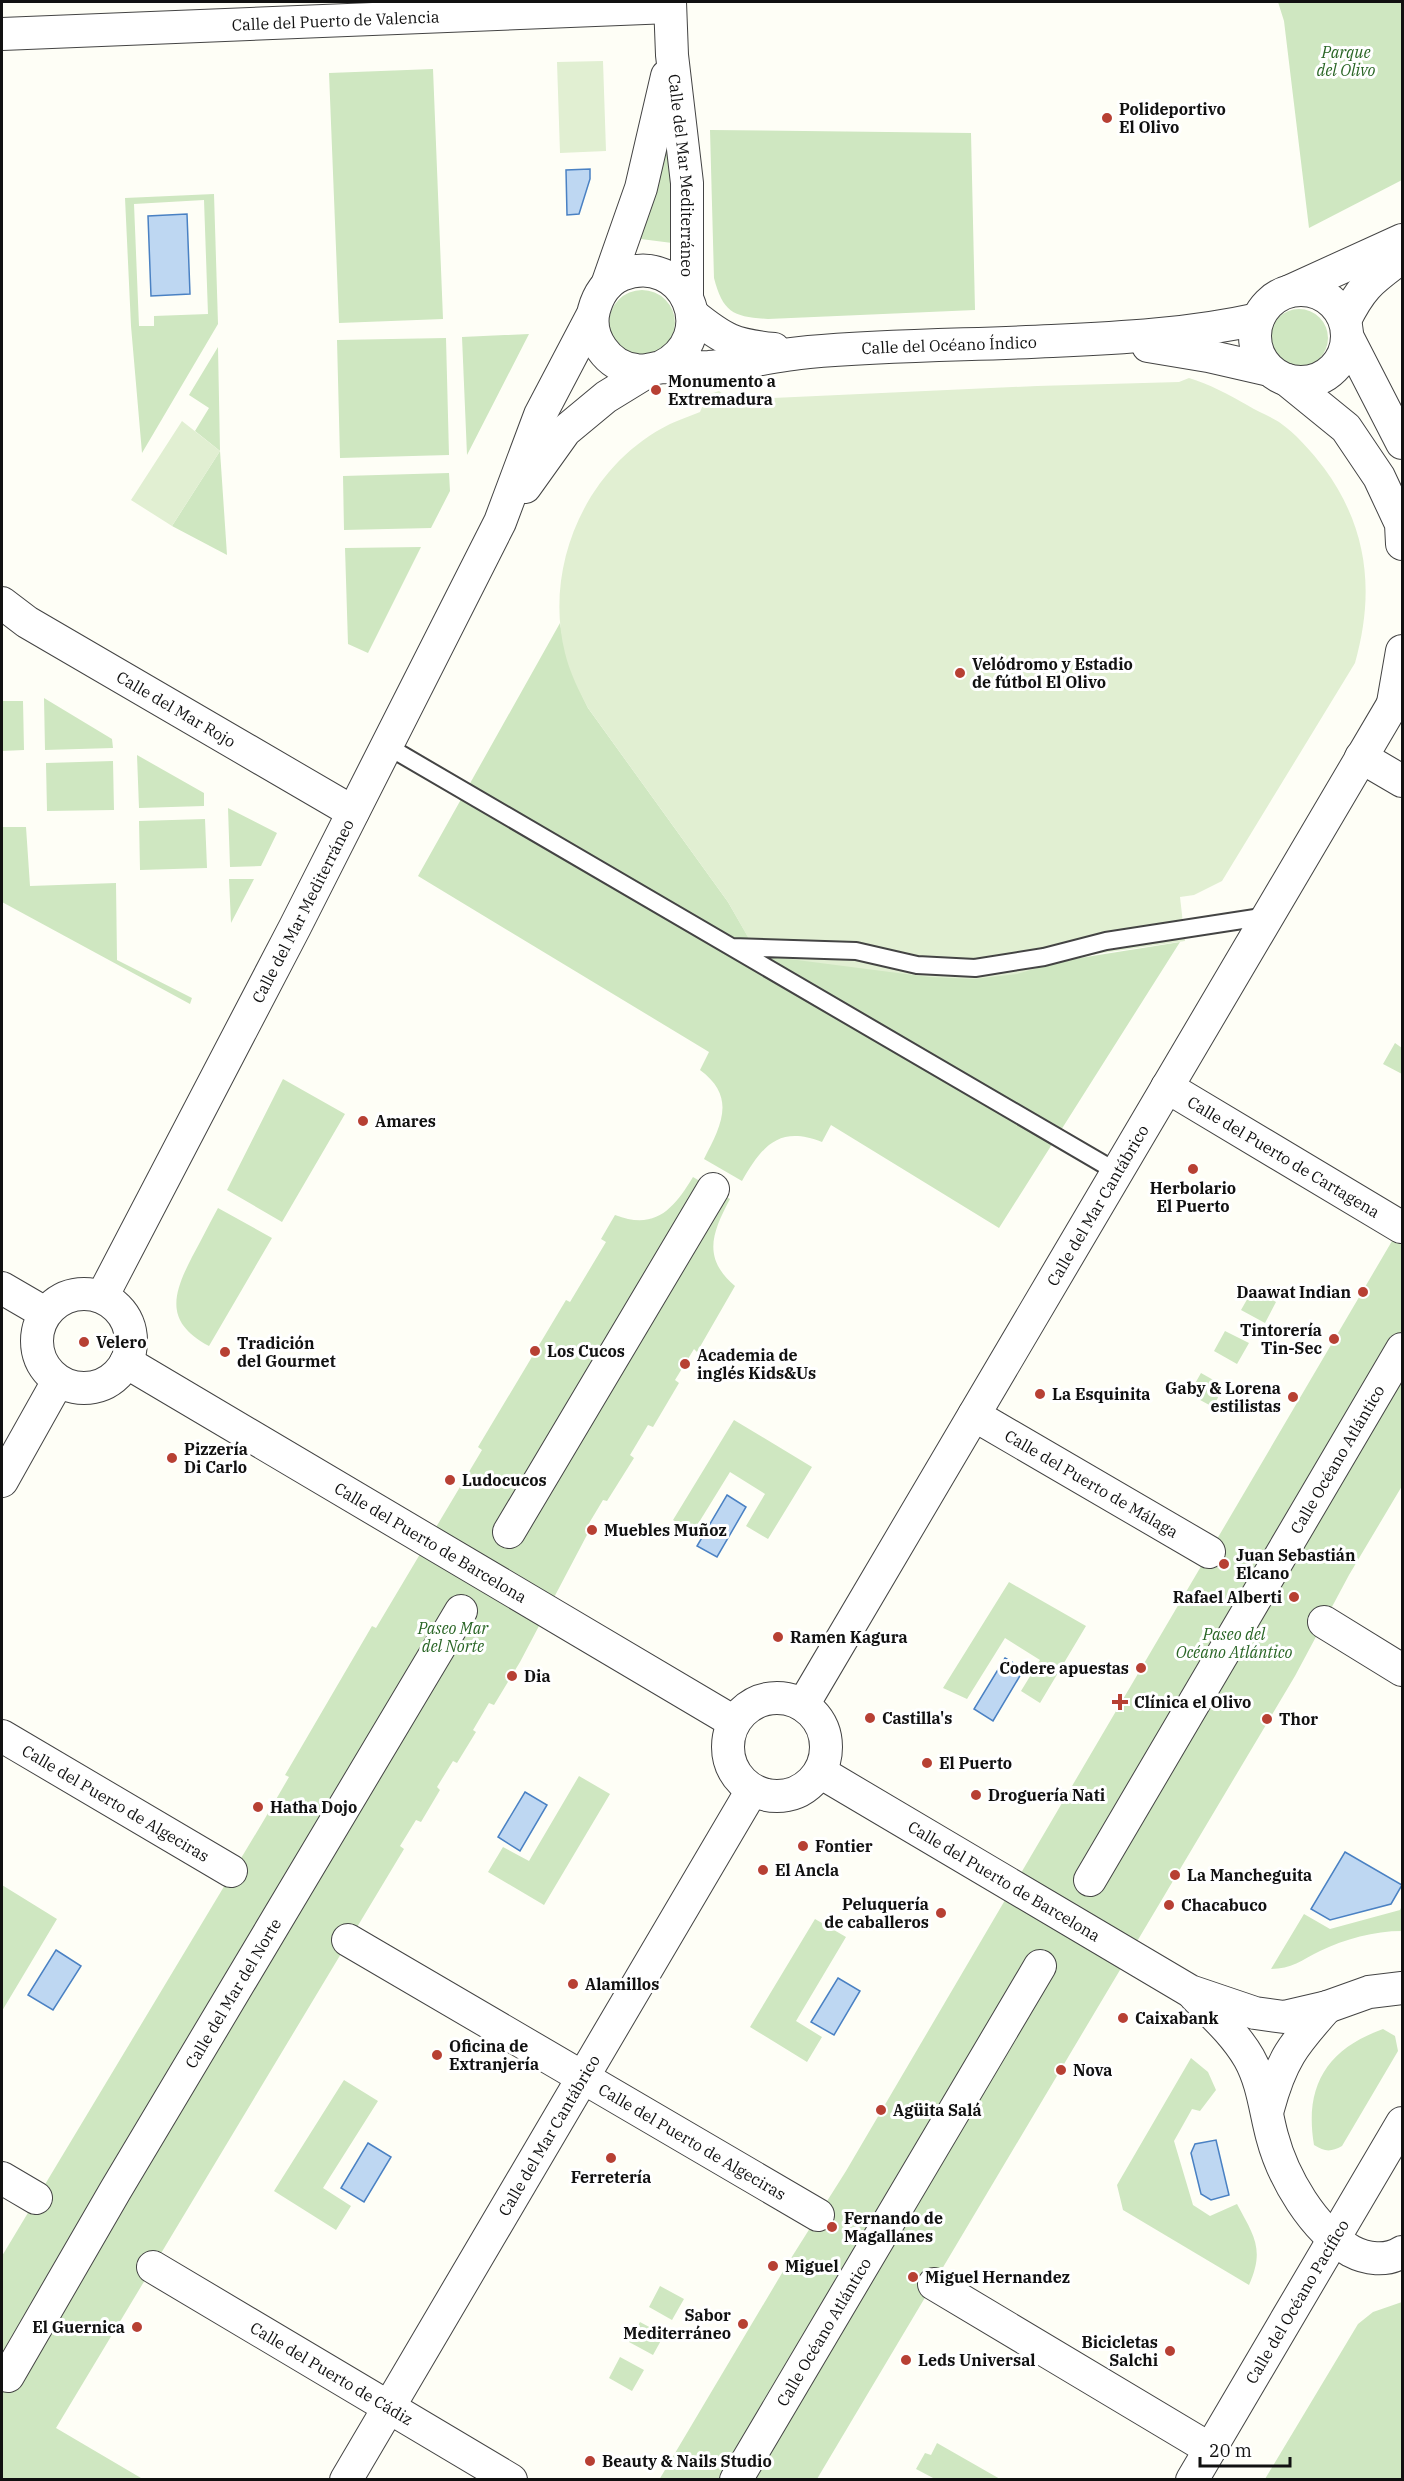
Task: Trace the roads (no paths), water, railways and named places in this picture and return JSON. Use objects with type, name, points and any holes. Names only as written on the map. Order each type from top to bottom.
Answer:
[{"type":"street","name":"Calle del Puerto de Valencia","points":[[2,34],[670,4]]},
{"type":"street","name":"Calle del Mar Mediterráneo","points":[[670,4],[672,55],[687,183],[690,306]]},
{"type":"street","name":"Calle del Mar Mediterráneo","points":[[606,285],[641,188],[672,55]]},
{"type":"street","points":[[1402,240],[1276,296],[1265,306],[1254,332],[1261,359],[1278,375],[1346,428],[1402,456]]},
{"type":"street","points":[[1278,375],[1301,382],[1315,380],[1328,373],[1338,363],[1345,350],[1346,328],[1358,296],[1367,284],[1402,256]]},
{"type":"street","points":[[634,271],[650,271],[665,276],[678,285],[690,306],[690,337],[685,346],[670,363],[655,369],[635,370],[620,366],[598,346],[593,332],[592,316],[597,300],[606,285],[619,276],[634,271]]},
{"type":"street","points":[[1290,291],[1304,289],[1317,292],[1329,298],[1338,308],[1402,443]]},
{"type":"street","name":"Calle del Océano Índico","points":[[690,306],[717,334],[742,346],[807,352]]},
{"type":"street","name":"Calle del Mar Mediterráneo","points":[[102,1297],[387,746],[500,522],[540,415],[592,316]]},
{"type":"street","name":"Calle del Océano Índico","points":[[655,369],[708,367],[807,352],[1090,340],[1222,327],[1258,319]]},
{"type":"street","name":"Calle del Océano Índico","points":[[1090,340],[1158,346],[1278,375]]},
{"type":"street","name":"Calle del Mar Mediterráneo","points":[[500,522],[565,431],[606,397],[655,369]]},
{"type":"street","points":[[1346,428],[1379,477],[1401,524],[1402,544]]},
{"type":"street","name":"Calle del Mar Rojo","points":[[2,603],[27,622],[353,812]]},
{"type":"street","name":"Calle del Mar Cantábrico","points":[[803,1705],[1398,694],[1402,651]]},
{"type":"street","points":[[1361,757],[1402,781]]},
{"type":"street","name":"Calle del Puerto de Cartagena","points":[[1167,1087],[1401,1227]]},
{"type":"street","points":[[509,1532],[713,1189]]},
{"type":"street","points":[[2,1288],[45,1313]]},
{"type":"street","points":[[87,1294],[102,1297],[119,1311],[130,1330],[131,1345],[126,1362],[115,1376],[102,1384],[87,1388],[72,1387],[58,1381],[43,1365],[36,1344],[38,1329],[45,1313],[58,1301],[72,1295],[87,1294]]},
{"type":"street","name":"Calle Océano Atlántico","points":[[1090,1880],[1402,1349]]},
{"type":"street","name":"Calle del Puerto de Barcelona","points":[[126,1362],[735,1722]]},
{"type":"street","points":[[2,1481],[58,1381]]},
{"type":"street","name":"Calle del Puerto de Málaga","points":[[974,1415],[1209,1552]]},
{"type":"street","name":"Calle del Mar del Norte","points":[[8,2376],[115,2191],[461,1611]]},
{"type":"street","points":[[1324,1622],[1402,1670]]},
{"type":"street","points":[[774,1698],[789,1699],[803,1705],[822,1727],[826,1741],[826,1756],[820,1772],[809,1785],[796,1793],[774,1796],[752,1790],[740,1781],[732,1768],[728,1753],[729,1738],[735,1722],[746,1709],[758,1701],[774,1698]]},
{"type":"street","name":"Calle del Puerto de Algeciras","points":[[2,1736],[231,1871]]},
{"type":"street","name":"Calle del Puerto de Barcelona","points":[[820,1772],[1190,1991],[1273,2017],[1284,2018],[1327,2007],[1369,1992],[1402,1988]]},
{"type":"street","name":"Calle del Mar Cantábrico","points":[[346,2480],[752,1790]]},
{"type":"street","name":"Calle del Puerto de Algeciras","points":[[348,1940],[818,2215]]},
{"type":"street","name":"Calle Océano Atlántico","points":[[736,2480],[1040,1966]]},
{"type":"street","name":"Calle del Puerto de Barcelona","points":[[1190,1991],[1228,2029],[1249,2058],[1258,2077],[1268,2109],[1271,2133],[1286,2176],[1298,2196],[1333,2241],[1362,2257],[1380,2259],[1402,2252]]},
{"type":"street","name":"Calle del Puerto de Barcelona","points":[[1268,2109],[1287,2054],[1327,2007]]},
{"type":"street","name":"Calle del Océano Pacífico","points":[[1192,2480],[1402,2123]]},
{"type":"street","points":[[2,2178],[36,2198]]},
{"type":"street","name":"Calle del Puerto de Cádiz","points":[[153,2267],[511,2480]]},
{"type":"street","points":[[934,2284],[1210,2449]]},
{"type":"lane","points":[[387,746],[1117,1172]]},
{"type":"lane","points":[[731,946],[856,951],[917,965],[975,968],[1044,957],[1106,941],[1268,916]]},
{"type":"water","points":[[590,169],[590,179],[579,214],[567,215],[566,170]]},
{"type":"water","points":[[187,214],[190,294],[151,296],[148,216]]},
{"type":"water","points":[[727,1495],[746,1507],[717,1557],[697,1546]]},
{"type":"water","points":[[1005,1658],[1024,1669],[993,1721],[974,1709]]},
{"type":"water","points":[[525,1792],[547,1805],[520,1851],[498,1837]]},
{"type":"water","points":[[1345,1852],[1402,1885],[1391,1904],[1330,1920],[1311,1909]]},
{"type":"water","points":[[56,1950],[81,1966],[53,2010],[28,1995]]},
{"type":"water","points":[[838,1978],[860,1991],[834,2035],[811,2022]]},
{"type":"water","points":[[1216,2140],[1229,2195],[1211,2200],[1201,2194],[1191,2153],[1195,2144]]},
{"type":"water","points":[[368,2143],[391,2157],[364,2202],[341,2188]]},
{"type":"place","name":"Polideportivo El Olivo","points":[[1107,118]]},
{"type":"place","name":"Monumento a Extremadura","points":[[656,390]]},
{"type":"place","name":"Velódromo y Estadio de fútbol El Olivo","points":[[960,673]]},
{"type":"place","name":"Amares","points":[[363,1121]]},
{"type":"place","name":"Herbolario El Puerto","points":[[1193,1169]]},
{"type":"place","name":"Daawat Indian","points":[[1363,1292]]},
{"type":"place","name":"Tintorería Tin-Sec","points":[[1334,1339]]},
{"type":"place","name":"Velero","points":[[84,1342]]},
{"type":"place","name":"Los Cucos","points":[[535,1351]]},
{"type":"place","name":"Tradición del Gourmet","points":[[225,1352]]},
{"type":"place","name":"Academia de inglés Kids&Us","points":[[685,1364]]},
{"type":"place","name":"La Esquinita","points":[[1040,1394]]},
{"type":"place","name":"Gaby & Lorena estilistas","points":[[1293,1397]]},
{"type":"place","name":"Pizzería Di Carlo","points":[[172,1458]]},
{"type":"place","name":"Ludocucos","points":[[450,1480]]},
{"type":"place","name":"Muebles Muñoz","points":[[592,1530]]},
{"type":"place","name":"Juan Sebastián Elcano","points":[[1224,1564]]},
{"type":"place","name":"Rafael Alberti","points":[[1294,1597]]},
{"type":"place","name":"Ramen Kagura","points":[[778,1637]]},
{"type":"place","name":"Codere apuestas","points":[[1141,1668]]},
{"type":"place","name":"Dia","points":[[512,1676]]},
{"type":"place","name":"Clínica el Olivo","points":[[1120,1702]]},
{"type":"place","name":"Castilla's","points":[[870,1718]]},
{"type":"place","name":"Thor","points":[[1267,1719]]},
{"type":"place","name":"El Puerto","points":[[927,1763]]},
{"type":"place","name":"Droguería Nati","points":[[976,1795]]},
{"type":"place","name":"Hatha Dojo","points":[[258,1807]]},
{"type":"place","name":"Fontier","points":[[803,1846]]},
{"type":"place","name":"El Ancla","points":[[763,1870]]},
{"type":"place","name":"La Mancheguita","points":[[1175,1875]]},
{"type":"place","name":"Chacabuco","points":[[1169,1905]]},
{"type":"place","name":"Peluquería de caballeros","points":[[941,1913]]},
{"type":"place","name":"Alamillos","points":[[573,1984]]},
{"type":"place","name":"Caixabank","points":[[1123,2018]]},
{"type":"place","name":"Oficina de Extranjería","points":[[437,2055]]},
{"type":"place","name":"Nova","points":[[1061,2070]]},
{"type":"place","name":"Agüita Salá","points":[[881,2110]]},
{"type":"place","name":"Ferretería","points":[[611,2158]]},
{"type":"place","name":"Fernando de Magallanes","points":[[832,2227]]},
{"type":"place","name":"Miguel","points":[[773,2266]]},
{"type":"place","name":"Miguel Hernandez","points":[[913,2277]]},
{"type":"place","name":"Sabor Mediterráneo","points":[[743,2324]]},
{"type":"place","name":"El Guernica","points":[[137,2327]]},
{"type":"place","name":"Bicicletas Salchi","points":[[1170,2351]]},
{"type":"place","name":"Leds Universal","points":[[906,2360]]},
{"type":"place","name":"Beauty & Nails Studio","points":[[590,2461]]},
{"type":"park label","name":"Parque del Olivo","points":[[1346,61]]},
{"type":"park label","name":"Paseo Mar del Norte","points":[[453,1637]]},
{"type":"park label","name":"Paseo del Océano Atlántico","points":[[1234,1643]]}]
